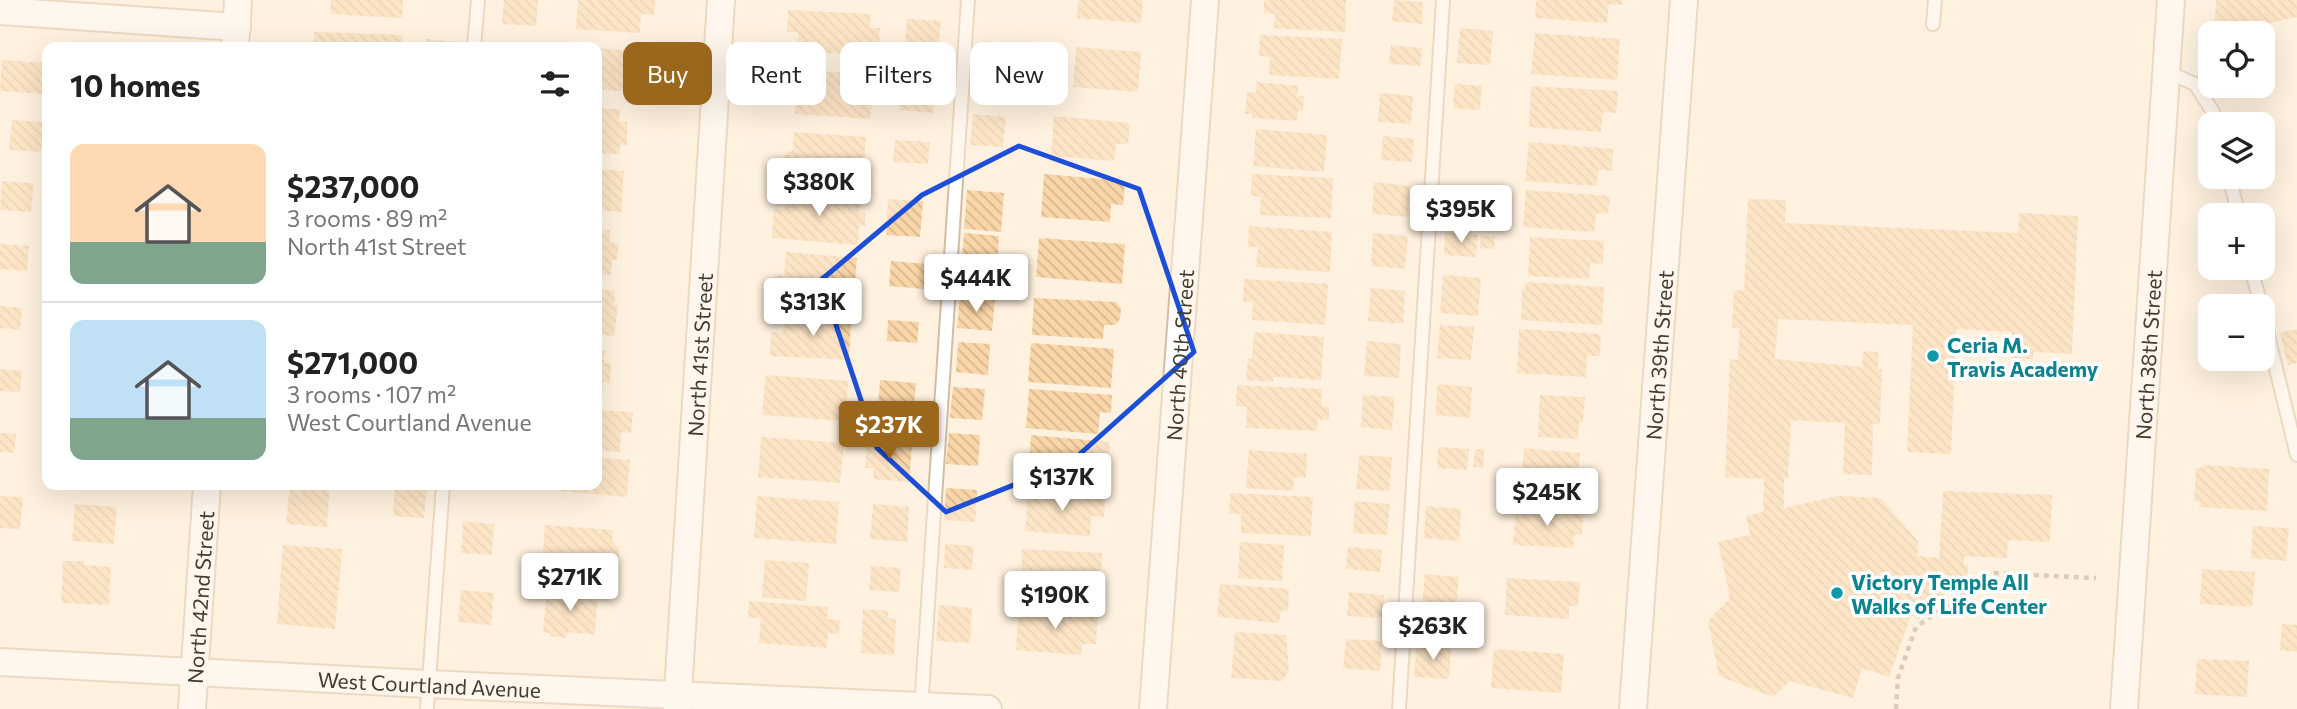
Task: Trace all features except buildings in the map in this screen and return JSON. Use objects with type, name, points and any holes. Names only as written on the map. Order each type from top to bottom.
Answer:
[{"type":"street","points":[[0,13],[236,37],[238,0]]},
{"type":"street","name":"North 41st Street","points":[[677,703],[721,0]]},
{"type":"street","name":"North 40th Street","points":[[1153,709],[1205,0]]},
{"type":"street","name":"North 39th Street","points":[[1633,709],[1684,0]]},
{"type":"street","name":"North 38th Street","points":[[2124,709],[2171,0]]},
{"type":"street","name":"North 42nd Street","points":[[192,709],[207,490]]},
{"type":"street","name":"West Courtland Avenue","points":[[0,662],[195,671],[428,696],[988,709]]},
{"type":"lane","points":[[474,42],[478,0]]},
{"type":"lane","points":[[921,707],[968,0]]},
{"type":"lane","points":[[1399,709],[1443,0]]},
{"type":"lane","points":[[1933,24],[1935,0]]},
{"type":"lane","points":[[2165,71],[2195,84],[2213,112]]},
{"type":"lane","points":[[2275,364],[2297,455]]},
{"type":"lane","points":[[428,696],[443,490]]},
{"type":"path","points":[[1896,709],[1898,678],[1916,627],[1994,573],[2096,578]]},
{"type":"highlighted area","points":[[1019,146],[1139,189],[1194,352],[1071,462],[946,512],[877,448],[821,280],[922,195]]},
{"type":"place","name":"Ceria M. Travis Academy","points":[[1933,356]]},
{"type":"place","name":"Victory Temple All Walks of Life Center","points":[[1837,593]]}]
